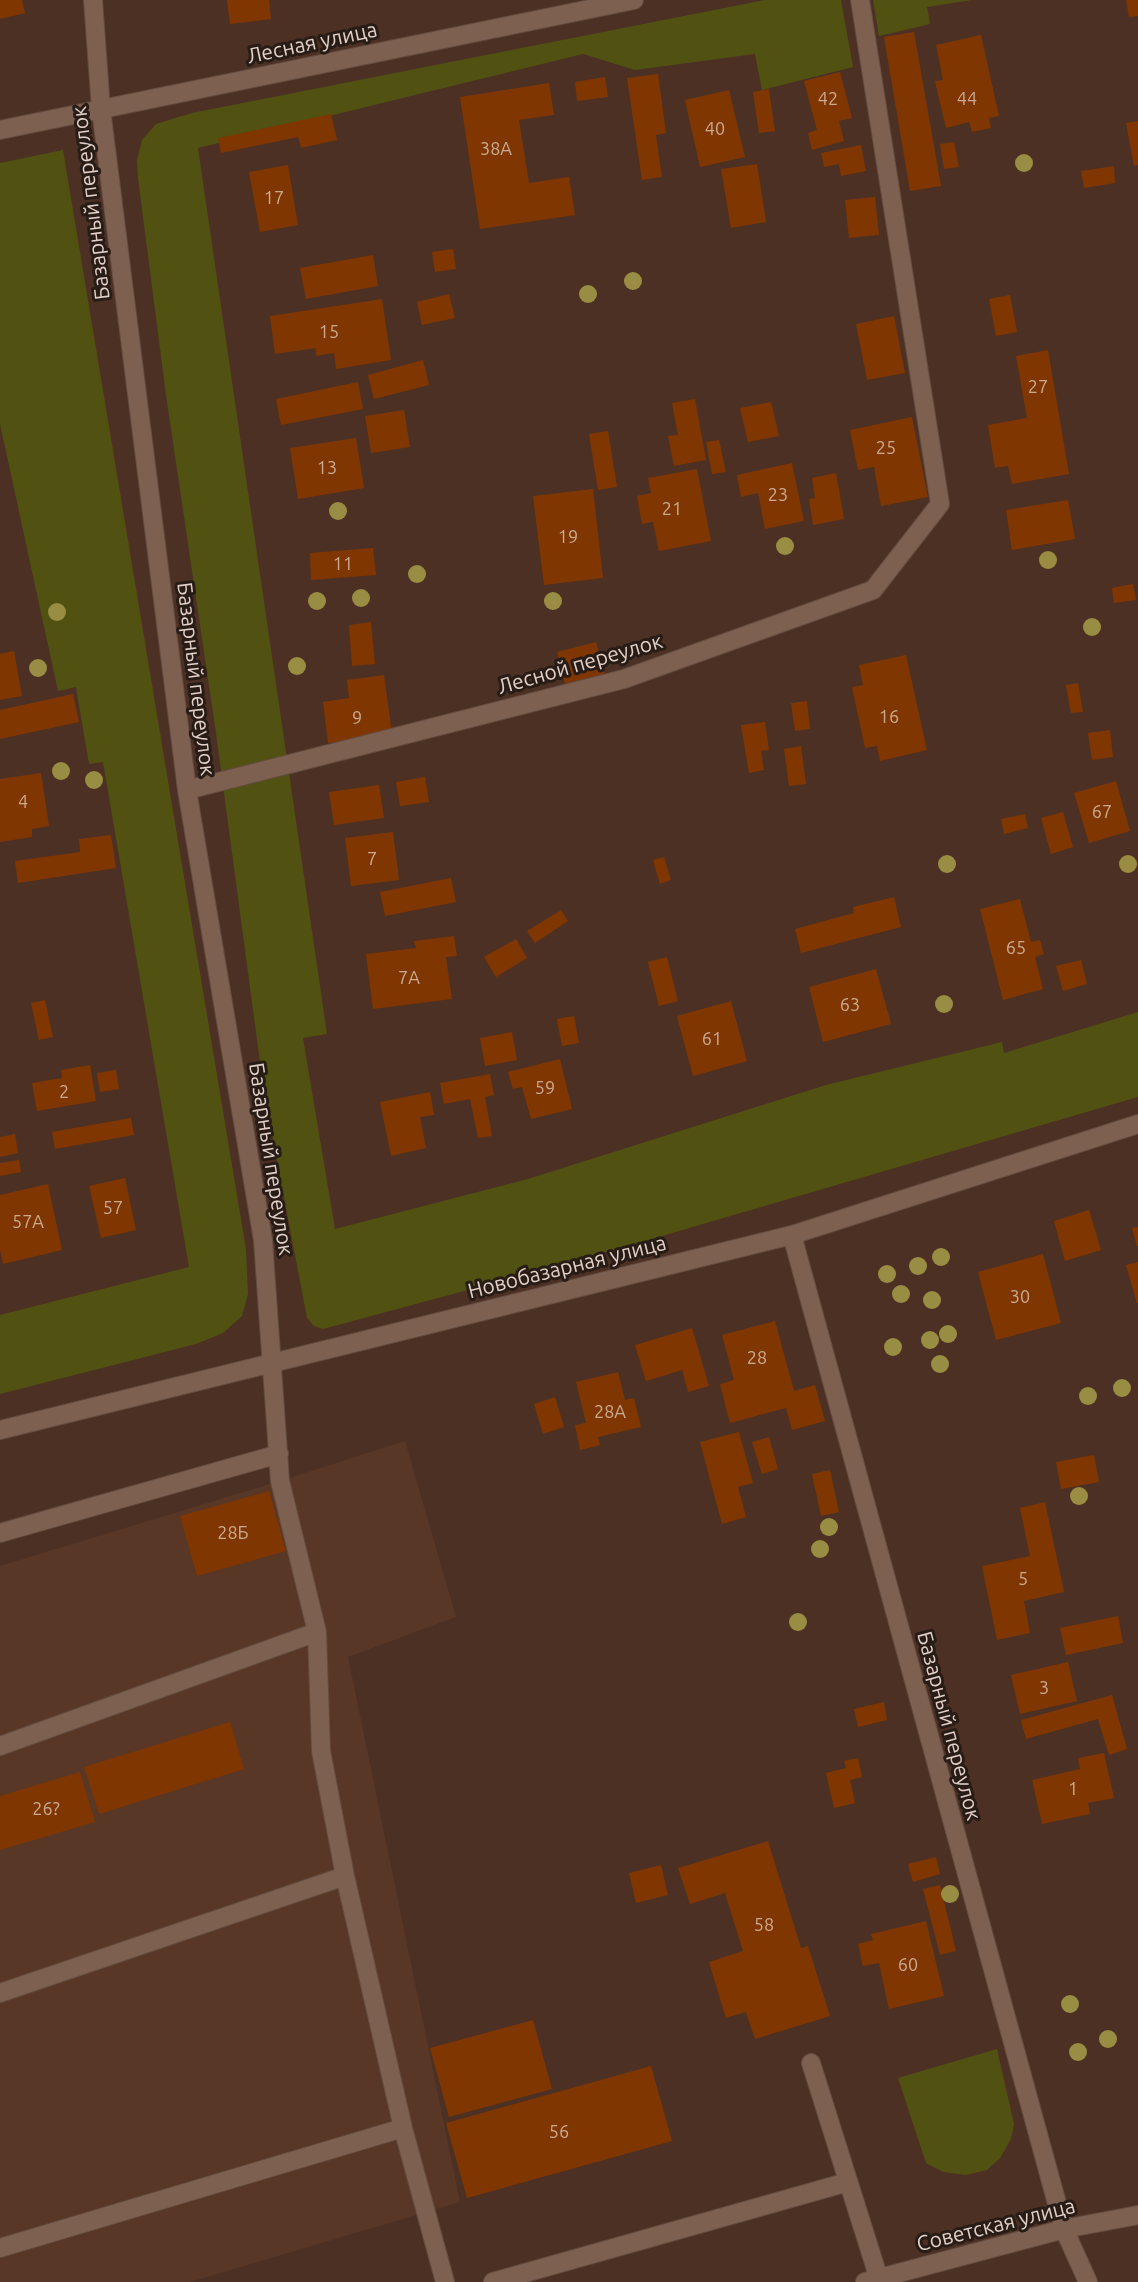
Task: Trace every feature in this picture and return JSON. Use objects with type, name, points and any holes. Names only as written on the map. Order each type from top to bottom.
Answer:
[{"type":"street","name":"Базарный переулок","points":[[93,0],[101,109],[188,790],[263,1240],[280,1481],[317,1632],[321,1751],[345,1876],[403,2128],[444,2282]]},
{"type":"street","name":"Лесная улица","points":[[0,130],[634,0]]},
{"type":"street","name":"Лесной переулок","points":[[188,790],[624,679],[873,590],[940,504],[860,0]]},
{"type":"street","name":"Новобазарная улица","points":[[0,1430],[792,1235],[1138,1124]]},
{"type":"street","name":"Базарный переулок","points":[[792,1235],[1064,2229],[1088,2282]]},
{"type":"street","points":[[0,1533],[279,1454]]},
{"type":"street","points":[[0,1746],[317,1632]]},
{"type":"street","points":[[0,1994],[345,1876]]},
{"type":"street","points":[[812,2063],[848,2182],[872,2280]]},
{"type":"street","points":[[0,2248],[403,2128]]},
{"type":"street","points":[[493,2282],[848,2182]]},
{"type":"street","name":"Советская улица","points":[[872,2280],[1064,2229],[1138,2215]]},
{"type":"shaded area","points":[[765,0],[841,0],[853,67],[762,90],[755,54],[635,70],[583,54],[198,148],[327,1034],[303,1038],[335,1229],[528,1179],[826,1085],[1002,1042],[1004,1053],[1138,1012],[1138,1097],[583,1259],[323,1329],[314,1326],[307,1318],[264,1092],[216,733],[166,395],[138,178],[137,160],[142,140],[156,124],[192,113]]},
{"type":"shaded area","points":[[873,0],[972,0],[927,7],[930,24],[879,36]]},
{"type":"shaded area","points":[[63,150],[246,1249],[248,1294],[242,1316],[223,1333],[196,1344],[0,1394],[0,1315],[189,1267],[103,762],[89,764],[76,687],[58,691],[0,424],[0,163]]},
{"type":"shaded area","points":[[405,1441],[456,1617],[348,1657],[460,2202],[190,2282],[0,2282],[0,1566]]},
{"type":"shaded area","points":[[997,2049],[1014,2124],[1011,2139],[1000,2158],[987,2170],[966,2175],[943,2172],[926,2163],[898,2078]]},
{"type":"building","points":[[0,0],[22,0],[25,13],[0,19]]},
{"type":"building","points":[[227,0],[269,0],[271,19],[230,24]]},
{"type":"building","points":[[1126,0],[1138,0],[1138,16],[1129,17]]},
{"type":"building","points":[[914,32],[941,186],[910,191],[884,37]]},
{"type":"building","points":[[981,35],[999,116],[989,118],[991,128],[972,132],[969,122],[946,128],[935,81],[943,80],[936,45]]},
{"type":"building","points":[[840,72],[852,118],[839,121],[844,141],[812,150],[808,133],[817,130],[804,81]]},
{"type":"building","points":[[658,74],[666,133],[656,135],[662,177],[642,180],[627,78]]},
{"type":"building","points":[[605,77],[608,97],[577,101],[575,82]]},
{"type":"building","points":[[549,83],[554,115],[519,120],[529,183],[569,177],[575,215],[480,229],[460,97]]},
{"type":"building","points":[[769,89],[775,131],[759,133],[753,92]]},
{"type":"building","points":[[729,90],[745,157],[700,167],[685,100]]},
{"type":"building","points":[[331,114],[337,140],[301,148],[298,137],[221,153],[218,138]]},
{"type":"building","points":[[1138,121],[1138,165],[1134,166],[1126,123]]},
{"type":"building","points":[[954,142],[959,167],[944,169],[940,144]]},
{"type":"building","points":[[861,145],[866,171],[841,176],[839,164],[824,167],[821,153]]},
{"type":"building","points":[[757,164],[766,222],[731,228],[721,169]]},
{"type":"building","points":[[288,165],[298,225],[260,232],[249,172]]},
{"type":"building","points":[[1114,166],[1115,183],[1084,188],[1081,171]]},
{"type":"building","points":[[875,197],[879,235],[849,238],[845,200]]},
{"type":"building","points":[[453,249],[456,269],[435,272],[432,252]]},
{"type":"building","points":[[373,255],[378,286],[306,299],[300,268]]},
{"type":"building","points":[[449,294],[455,318],[422,325],[417,302]]},
{"type":"building","points":[[1010,295],[1017,332],[996,336],[989,299]]},
{"type":"building","points":[[382,299],[391,360],[336,369],[334,353],[316,356],[316,348],[275,354],[270,316]]},
{"type":"building","points":[[894,316],[905,373],[867,380],[856,324]]},
{"type":"building","points":[[1048,350],[1069,474],[1012,484],[1008,466],[995,468],[988,425],[1027,418],[1016,356]]},
{"type":"building","points":[[423,360],[429,385],[374,399],[368,375]]},
{"type":"building","points":[[358,382],[363,409],[281,425],[276,399]]},
{"type":"building","points":[[695,399],[706,460],[674,466],[668,436],[678,435],[672,403]]},
{"type":"building","points":[[771,402],[779,436],[748,442],[740,408]]},
{"type":"building","points":[[404,410],[410,447],[371,453],[365,416]]},
{"type":"building","points":[[912,417],[928,497],[881,506],[874,467],[858,470],[850,430]]},
{"type":"building","points":[[608,431],[617,487],[598,490],[589,434]]},
{"type":"building","points":[[356,438],[364,488],[298,499],[290,448]]},
{"type":"building","points":[[719,440],[726,472],[712,474],[706,442]]},
{"type":"building","points":[[792,463],[804,521],[765,529],[758,493],[741,497],[737,475]]},
{"type":"building","points":[[697,469],[711,541],[659,551],[653,522],[642,524],[637,496],[651,493],[648,478]]},
{"type":"building","points":[[836,473],[844,519],[813,525],[809,499],[815,498],[812,478]]},
{"type":"building","points":[[593,489],[603,578],[544,585],[533,496]]},
{"type":"building","points":[[1068,500],[1075,539],[1012,550],[1006,510]]},
{"type":"building","points":[[373,548],[376,575],[311,580],[310,553]]},
{"type":"building","points":[[1133,584],[1136,600],[1114,603],[1112,588]]},
{"type":"building","points":[[371,622],[375,664],[352,666],[349,625]]},
{"type":"building","points":[[596,642],[606,678],[566,688],[557,652]]},
{"type":"building","points":[[14,651],[22,696],[0,700],[0,654]]},
{"type":"building","points":[[906,655],[927,750],[880,761],[877,746],[865,748],[852,687],[863,685],[859,665]]},
{"type":"building","points":[[384,675],[392,734],[328,743],[323,702],[349,698],[347,680]]},
{"type":"building","points":[[1078,683],[1083,712],[1071,713],[1066,685]]},
{"type":"building","points":[[73,694],[79,722],[0,739],[0,710]]},
{"type":"building","points":[[807,701],[810,729],[795,731],[791,703]]},
{"type":"building","points":[[765,722],[769,750],[761,751],[764,770],[749,773],[741,725]]},
{"type":"building","points":[[1110,730],[1113,757],[1092,760],[1088,733]]},
{"type":"building","points":[[801,746],[806,784],[789,786],[784,749]]},
{"type":"building","points":[[41,773],[49,826],[32,829],[32,837],[0,842],[0,779]]},
{"type":"building","points":[[425,777],[429,802],[400,806],[396,782]]},
{"type":"building","points":[[1116,781],[1130,831],[1089,843],[1074,793]]},
{"type":"building","points":[[379,785],[384,818],[334,825],[329,792]]},
{"type":"building","points":[[1063,812],[1073,847],[1051,854],[1041,818]]},
{"type":"building","points":[[1025,814],[1028,828],[1004,834],[1001,819]]},
{"type":"building","points":[[393,832],[399,880],[351,886],[345,838]]},
{"type":"building","points":[[111,835],[116,868],[18,883],[15,861],[80,852],[79,839]]},
{"type":"building","points":[[664,857],[671,880],[660,884],[653,860]]},
{"type":"building","points":[[451,878],[456,902],[385,916],[380,892]]},
{"type":"building","points":[[894,897],[901,927],[801,953],[795,929],[854,913],[853,907]]},
{"type":"building","points":[[1020,899],[1031,942],[1040,940],[1044,954],[1035,957],[1043,989],[1003,1000],[980,909]]},
{"type":"building","points":[[561,910],[568,921],[535,943],[527,931]]},
{"type":"building","points":[[454,936],[457,956],[446,957],[452,999],[373,1009],[366,954],[416,948],[414,941]]},
{"type":"building","points":[[516,939],[527,958],[496,977],[484,957]]},
{"type":"building","points":[[667,957],[678,1001],[659,1006],[648,962]]},
{"type":"building","points":[[1081,960],[1087,984],[1063,991],[1056,966]]},
{"type":"building","points":[[876,969],[891,1024],[823,1042],[809,987]]},
{"type":"building","points":[[45,1000],[53,1037],[39,1040],[31,1003]]},
{"type":"building","points":[[731,1001],[747,1061],[693,1076],[677,1016]]},
{"type":"building","points":[[574,1016],[579,1043],[562,1046],[557,1019]]},
{"type":"building","points":[[512,1032],[517,1060],[485,1066],[480,1038]]},
{"type":"building","points":[[560,1059],[572,1109],[531,1119],[522,1087],[513,1089],[508,1072]]},
{"type":"building","points":[[90,1065],[96,1101],[37,1111],[32,1083],[62,1078],[61,1070]]},
{"type":"building","points":[[116,1070],[119,1089],[100,1092],[97,1073]]},
{"type":"building","points":[[490,1074],[494,1095],[485,1097],[492,1136],[478,1138],[470,1099],[444,1104],[440,1083]]},
{"type":"building","points":[[430,1092],[434,1115],[420,1117],[426,1148],[391,1156],[380,1102]]},
{"type":"building","points":[[131,1118],[134,1135],[55,1149],[52,1132]]},
{"type":"building","points":[[15,1134],[18,1153],[0,1157],[0,1137]]},
{"type":"building","points":[[19,1160],[21,1172],[0,1176],[0,1163]]},
{"type":"building","points":[[125,1178],[136,1230],[101,1238],[89,1186]]},
{"type":"building","points":[[48,1184],[62,1250],[3,1264],[0,1249],[0,1195]]},
{"type":"building","points":[[1089,1210],[1101,1250],[1065,1261],[1054,1221]]},
{"type":"building","points":[[1138,1227],[1138,1246],[1137,1246],[1132,1228]]},
{"type":"building","points":[[1043,1254],[1061,1323],[996,1340],[978,1272]]},
{"type":"building","points":[[1138,1262],[1138,1303],[1137,1303],[1126,1265]]},
{"type":"building","points":[[775,1321],[794,1391],[815,1385],[825,1421],[792,1430],[786,1408],[730,1423],[720,1384],[734,1380],[722,1335]]},
{"type":"building","points":[[692,1328],[709,1386],[688,1392],[682,1370],[646,1381],[635,1345]]},
{"type":"building","points":[[618,1372],[625,1400],[634,1398],[641,1427],[598,1437],[600,1445],[580,1450],[575,1425],[586,1423],[576,1382]]},
{"type":"building","points":[[555,1397],[564,1427],[543,1434],[534,1404]]},
{"type":"building","points":[[739,1432],[753,1483],[738,1487],[746,1517],[722,1524],[700,1442]]},
{"type":"building","points":[[769,1437],[778,1469],[762,1474],[752,1442]]},
{"type":"building","points":[[1094,1455],[1099,1482],[1061,1489],[1056,1462]]},
{"type":"building","points":[[830,1470],[839,1512],[821,1516],[812,1474]]},
{"type":"building","points":[[269,1491],[286,1551],[197,1576],[180,1516]]},
{"type":"building","points":[[1045,1502],[1064,1592],[1024,1601],[1030,1633],[997,1640],[982,1566],[1030,1556],[1020,1508]]},
{"type":"building","points":[[1118,1616],[1123,1643],[1066,1655],[1060,1628]]},
{"type":"building","points":[[1068,1662],[1077,1701],[1020,1714],[1011,1675]]},
{"type":"building","points":[[1112,1695],[1127,1749],[1109,1755],[1098,1719],[1026,1739],[1021,1720]]},
{"type":"building","points":[[884,1702],[887,1720],[858,1727],[854,1709]]},
{"type":"building","points":[[230,1722],[244,1769],[99,1814],[84,1767]]},
{"type":"building","points":[[1104,1753],[1114,1798],[1088,1803],[1090,1814],[1042,1824],[1032,1780],[1080,1769],[1078,1758]]},
{"type":"building","points":[[858,1758],[862,1777],[850,1780],[855,1803],[834,1808],[826,1773],[846,1768],[844,1761]]},
{"type":"building","points":[[80,1772],[95,1822],[0,1850],[0,1796]]},
{"type":"building","points":[[768,1841],[801,1948],[808,1946],[830,2016],[755,2039],[746,2012],[726,2018],[709,1962],[743,1951],[725,1893],[690,1904],[678,1868]]},
{"type":"building","points":[[936,1857],[940,1874],[913,1882],[908,1864]]},
{"type":"building","points":[[661,1865],[668,1895],[636,1903],[629,1873]]},
{"type":"building","points":[[940,1885],[956,1951],[940,1955],[923,1889]]},
{"type":"building","points":[[926,1921],[944,1996],[889,2009],[879,1963],[863,1966],[858,1944],[873,1940],[871,1934]]},
{"type":"building","points":[[533,2020],[552,2089],[449,2117],[430,2048]]},
{"type":"building","points":[[651,2066],[672,2141],[467,2198],[446,2123]]}]
